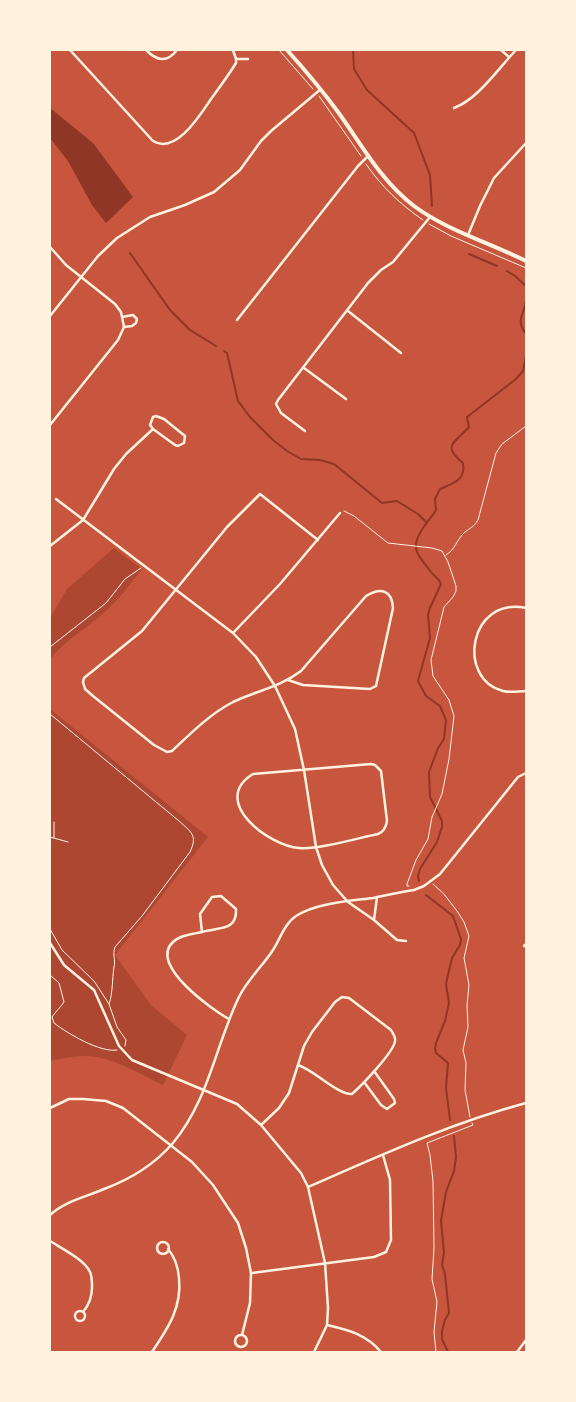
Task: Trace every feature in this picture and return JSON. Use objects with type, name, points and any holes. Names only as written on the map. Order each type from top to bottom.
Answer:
[{"type":"main road","points":[[288,50],[321,89],[379,171],[400,194],[430,217],[526,261]]},
{"type":"street","points":[[70,50],[146,134],[158,144],[169,143],[192,126],[236,63],[234,50]]},
{"type":"street","points":[[146,50],[156,59],[162,59],[168,58],[177,50]]},
{"type":"street","points":[[501,50],[509,57]]},
{"type":"street","points":[[454,108],[463,105],[472,98],[516,50]]},
{"type":"street","points":[[236,58],[248,59]]},
{"type":"street","points":[[50,316],[98,256],[117,238],[150,217],[199,200],[214,192],[240,170],[261,141],[271,131],[321,89]]},
{"type":"street","points":[[468,236],[494,178],[526,143]]},
{"type":"street","points":[[237,320],[358,166],[368,156]]},
{"type":"street","points":[[305,432],[281,413],[276,404],[373,278],[393,262],[430,217]]},
{"type":"street","points":[[50,247],[66,265],[115,304],[121,312],[124,327],[118,340],[50,425]]},
{"type":"street","points":[[348,311],[401,353]]},
{"type":"street","points":[[122,317],[134,315],[137,318],[136,323],[132,326],[124,327]]},
{"type":"street","points":[[304,368],[346,399]]},
{"type":"street","points":[[153,416],[160,416],[186,436],[186,441],[178,446],[153,429],[150,424],[151,418],[153,416]]},
{"type":"street","points":[[50,546],[83,520],[114,469],[126,454],[153,429]]},
{"type":"street","points":[[288,680],[303,685],[370,688],[376,686],[393,608],[392,598],[389,594],[379,590],[366,596],[301,671],[288,680],[222,709],[196,728],[172,751],[166,752],[154,744],[85,689],[83,682],[84,678],[142,631],[227,527],[260,494],[318,540]]},
{"type":"street","points":[[56,499],[232,633],[256,657],[275,686],[295,730],[304,770],[316,847],[322,865],[333,885],[348,902],[374,920],[397,940],[406,941]]},
{"type":"street","points":[[232,633],[280,584],[340,513]]},
{"type":"street","points":[[526,608],[518,606],[504,607],[492,612],[480,626],[474,651],[475,662],[481,675],[488,683],[504,692],[526,691]]},
{"type":"street","points":[[376,765],[381,771],[387,821],[382,832],[316,847],[302,849],[287,847],[268,837],[245,817],[237,805],[237,793],[242,783],[253,774],[376,765]]},
{"type":"street","points":[[50,1215],[66,1204],[127,1180],[149,1166],[172,1144],[189,1122],[205,1090],[229,1020],[246,983],[268,958],[290,921],[312,908],[414,890],[430,882],[440,874],[518,777],[526,772]]},
{"type":"street","points":[[202,932],[200,914],[212,898],[220,896],[236,909],[236,920],[233,924],[228,926],[202,932],[184,936],[173,941],[168,952],[168,960],[187,988],[229,1020]]},
{"type":"street","points":[[374,920],[377,897]]},
{"type":"street","points":[[50,943],[64,965],[94,990],[121,1049],[132,1060],[236,1104],[261,1125],[301,1173],[308,1187],[325,1263],[328,1308],[327,1325],[314,1352]]},
{"type":"street","points":[[261,1125],[279,1108],[289,1093],[304,1046],[312,1032],[335,1002],[342,998],[349,998],[391,1030],[394,1036],[395,1042],[393,1046],[374,1071],[352,1094],[345,1094],[324,1079],[298,1065]]},
{"type":"street","points":[[364,1082],[381,1105],[388,1109],[393,1106],[395,1103],[394,1099],[374,1071]]},
{"type":"street","points":[[50,1108],[69,1099],[106,1101],[124,1108],[172,1144],[213,1185],[238,1224],[246,1248],[251,1273],[250,1303],[242,1335]]},
{"type":"street","points":[[308,1187],[472,1120],[526,1103]]},
{"type":"street","points":[[251,1273],[383,1254],[389,1247],[391,1240],[390,1180],[383,1155]]},
{"type":"street","points":[[50,1241],[90,1269],[92,1289],[88,1306],[83,1312],[80,1311],[76,1314],[76,1320],[84,1320],[86,1316],[83,1312]]},
{"type":"street","points":[[152,1352],[170,1326],[180,1295],[178,1268],[173,1254],[168,1249],[166,1242],[157,1245],[160,1253],[164,1253],[168,1249]]},
{"type":"street","points":[[327,1325],[361,1335],[369,1340],[380,1352]]},
{"type":"street","points":[[242,1335],[247,1341],[246,1344],[240,1347],[235,1340],[237,1336],[242,1335]]},
{"type":"street","points":[[517,1352],[526,1340]]},
{"type":"path","points":[[279,50],[312,88]]},
{"type":"path","points":[[321,100],[359,153]]},
{"type":"path","points":[[368,167],[397,201],[420,218]]},
{"type":"path","points":[[433,227],[461,241],[526,268]]},
{"type":"path","points":[[445,556],[478,520],[496,453],[502,444],[526,426]]},
{"type":"path","points":[[340,513],[343,511],[348,513],[388,543],[439,550],[445,556],[455,580],[456,592],[444,607],[430,664],[433,676],[450,703],[455,719],[446,775],[439,802],[432,817],[428,839],[416,860],[407,884],[407,886],[413,886]]},
{"type":"path","points":[[50,647],[106,603],[125,578],[144,566]]},
{"type":"path","points":[[50,714],[179,821],[194,838],[194,844],[190,852],[116,947],[113,953],[115,967],[112,971],[111,998],[108,1004]]},
{"type":"path","points":[[54,822],[54,838]]},
{"type":"path","points":[[50,837],[68,842]]},
{"type":"path","points":[[430,882],[444,894],[457,911],[464,922],[469,936],[464,958],[469,985],[468,1027],[464,1050],[466,1064],[464,1090],[473,1125],[427,1143],[433,1187],[434,1248],[432,1279],[437,1302],[434,1332],[436,1352]]},
{"type":"path","points":[[50,929],[62,950],[94,980],[108,1004],[117,1027],[126,1040],[125,1046],[113,1051],[100,1048],[78,1038],[54,1023],[52,1017],[64,1002],[59,983],[50,975]]},
{"type":"shaded area","points":[[50,108],[93,143],[133,197],[106,223],[92,205],[68,161],[50,138]]},
{"type":"shaded area","points":[[114,548],[142,569],[111,606],[63,645],[50,659],[50,618],[67,589]]},
{"type":"shaded area","points":[[50,709],[208,837],[115,955],[151,1005],[187,1035],[163,1085],[123,1065],[97,1057],[79,1056],[50,1061]]},
{"type":"waterway","points":[[353,50],[354,69],[367,90],[414,133],[430,175],[432,206]]},
{"type":"waterway","points":[[130,253],[170,310],[190,330],[216,346]]},
{"type":"waterway","points":[[469,254],[497,266]]},
{"type":"waterway","points":[[507,271],[526,286]]},
{"type":"waterway","points":[[526,301],[521,318],[521,325],[526,334]]},
{"type":"waterway","points":[[224,351],[227,353],[238,401],[250,417],[273,440],[301,459],[320,460],[334,464],[382,503],[397,501],[418,514],[427,523]]},
{"type":"waterway","points":[[419,881],[420,869],[437,842],[442,827],[442,821],[430,797],[429,772],[438,748],[444,739],[446,720],[440,706],[426,696],[418,681],[430,638],[428,615],[441,584],[418,555],[417,541],[436,510],[435,499],[440,489],[458,481],[462,474],[463,463],[453,452],[452,444],[469,427],[467,417],[516,379],[523,371],[526,356]]},
{"type":"waterway","points":[[426,895],[453,916],[461,939],[460,945],[452,958],[447,979],[449,1003],[435,1049],[436,1053],[448,1063],[446,1088],[450,1120]]},
{"type":"waterway","points":[[448,1352],[442,1339],[442,1331],[449,1313],[445,1274],[442,1265],[444,1253],[441,1221],[446,1192],[454,1171],[456,1157],[454,1136]]}]
